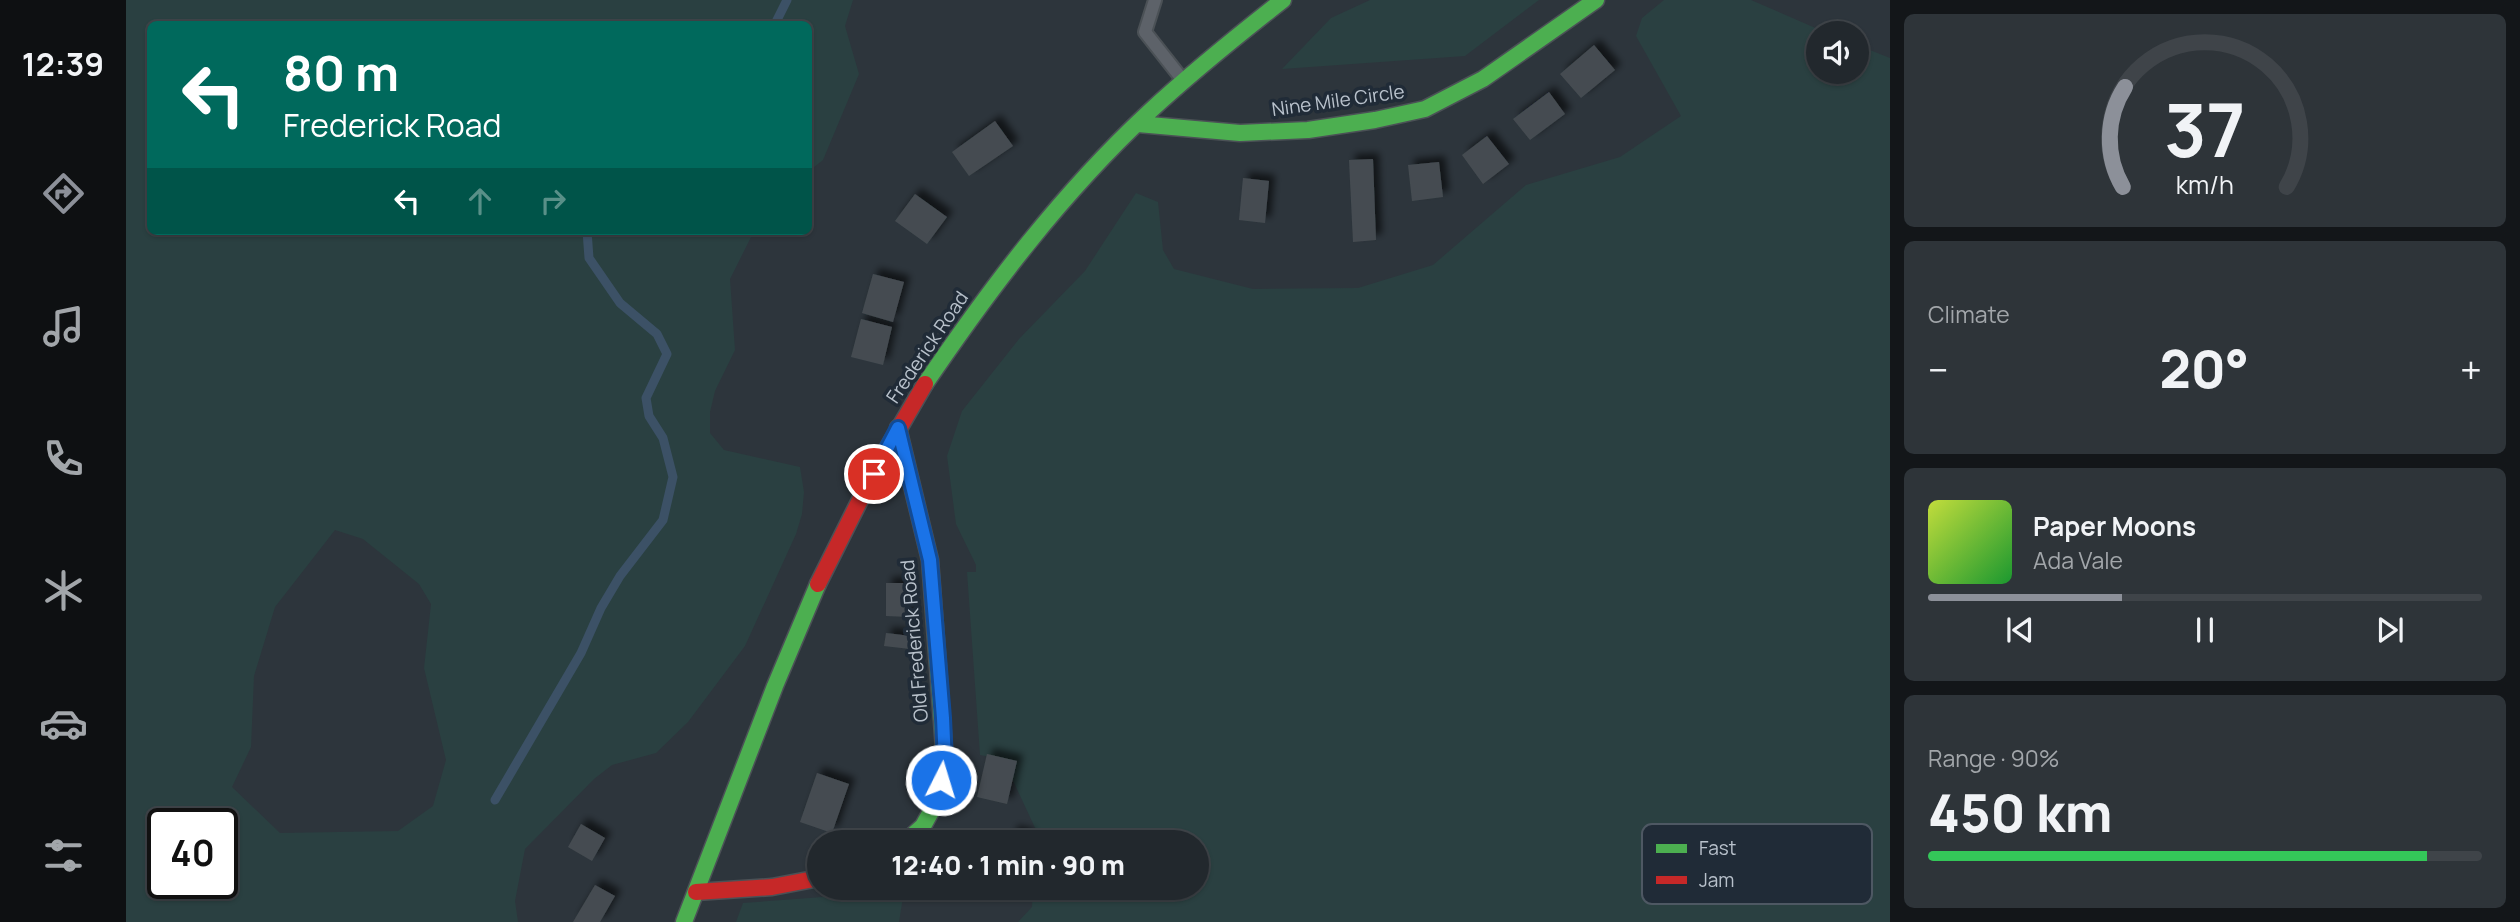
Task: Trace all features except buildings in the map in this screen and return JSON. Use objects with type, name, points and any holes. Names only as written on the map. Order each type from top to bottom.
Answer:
[{"type":"main road","name":"Frederick Road","points":[[684,922],[803,617],[836,544],[898,428],[949,346],[1007,268],[1068,195],[1184,82],[1283,0]]},
{"type":"main road","name":"Nine Mile Circle","points":[[1138,124],[1240,133],[1308,130],[1425,109],[1483,79],[1596,0]]},
{"type":"main road","name":"Old Frederick Road","points":[[898,428],[930,560],[945,762],[937,800],[918,830]]},
{"type":"main road","points":[[696,892],[772,887],[807,880]]},
{"type":"lane","points":[[1155,0],[1145,32],[1184,82]]},
{"type":"green space","points":[[126,0],[853,0],[845,26],[859,74],[823,160],[812,169],[812,21],[147,21],[147,235],[752,235],[730,279],[735,350],[715,391],[710,412],[710,433],[724,450],[800,467],[804,492],[802,514],[796,534],[745,646],[688,722],[656,753],[612,765],[594,779],[525,849],[515,901],[518,922],[126,922]],"holes":[[[335,530],[363,539],[419,584],[431,604],[424,668],[446,760],[433,806],[398,831],[280,833],[232,787],[251,747],[254,676],[275,607]]]},
{"type":"green space","points":[[1370,0],[1539,0],[1465,56],[1282,69],[1331,18]]},
{"type":"green space","points":[[1664,0],[1751,0],[1806,24],[1806,84],[1869,84],[1869,50],[1890,58],[1890,922],[1018,922],[1032,907],[1032,900],[1209,900],[1209,830],[1036,830],[1003,759],[980,755],[967,572],[976,572],[976,565],[956,524],[947,456],[962,411],[1019,339],[1085,271],[1136,193],[1158,202],[1163,250],[1174,269],[1253,289],[1358,288],[1433,265],[1526,185],[1620,157],[1681,116],[1636,36],[1642,18]]},
{"type":"green space","points":[[807,898],[903,900],[899,922],[736,922],[743,903]]},
{"type":"waterway","points":[[776,21],[787,0]]},
{"type":"waterway","points":[[495,800],[581,653],[601,608],[620,576],[663,520],[673,477],[663,438],[649,416],[646,398],[667,354],[657,334],[620,303],[589,258],[587,235]]},
{"type":"traffic: fast","points":[[925,384],[1002,277],[1086,175],[1164,98],[1283,0]]},
{"type":"traffic: fast","points":[[1138,124],[1240,133],[1308,130],[1425,109],[1483,79],[1596,0]]},
{"type":"traffic: fast","points":[[898,428],[930,560],[945,762],[938,799],[918,830]]},
{"type":"traffic: fast","points":[[684,922],[775,686],[818,584]]},
{"type":"traffic: jam","points":[[818,584],[876,468],[925,384]]},
{"type":"traffic: jam","points":[[696,892],[772,887],[807,880]]},
{"type":"route","points":[[874,474],[898,428],[930,560],[943,718],[945,762],[941,780]]}]
